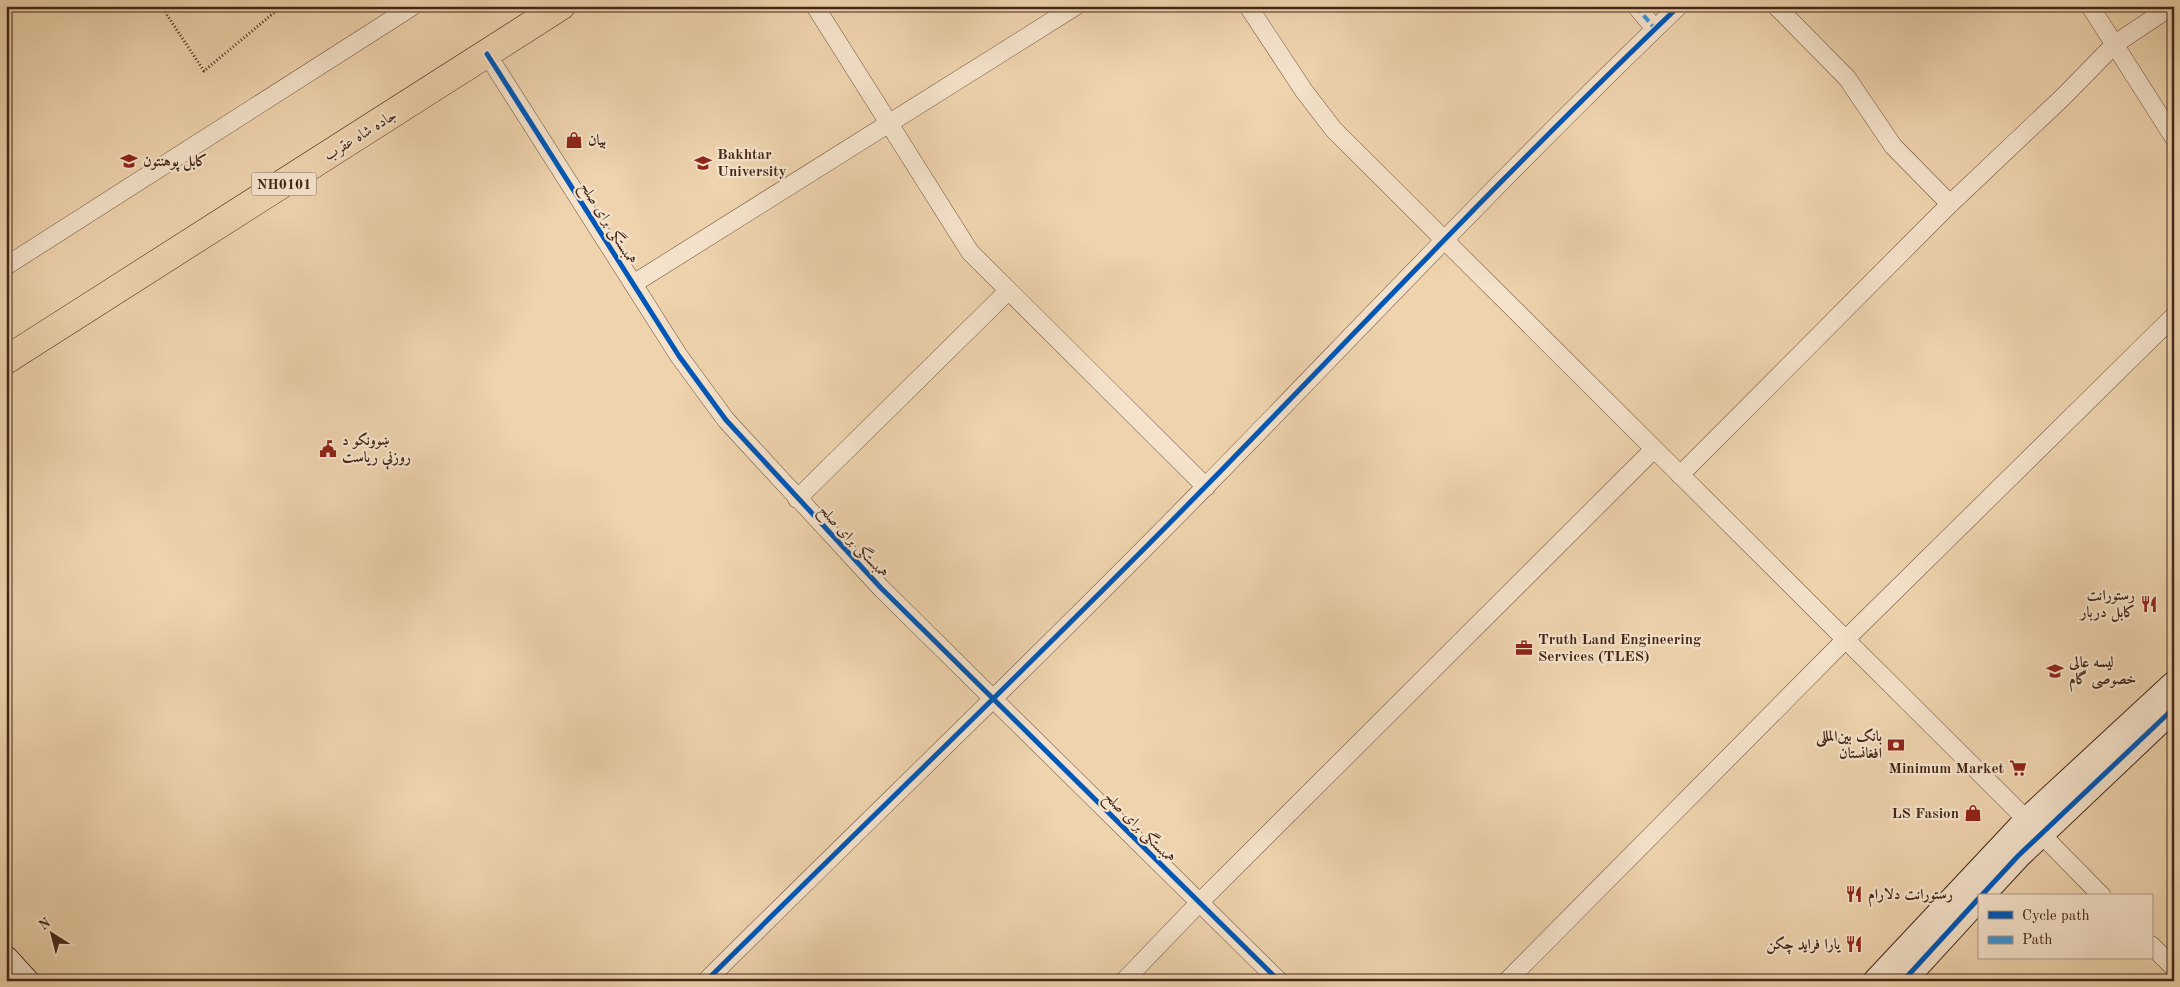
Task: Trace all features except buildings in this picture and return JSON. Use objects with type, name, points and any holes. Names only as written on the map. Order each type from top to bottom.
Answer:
[{"type":"highway","name":"جاده شاه عقرب","points":[[6,360],[561,6]]},
{"type":"main road","points":[[1876,981],[2034,827],[2174,684]]},
{"type":"main road","points":[[1982,894],[2034,827],[2174,708]]},
{"type":"main road","points":[[1903,981],[1978,899]]},
{"type":"main road","points":[[6,959],[26,981]]},
{"type":"street","points":[[6,266],[413,6]]},
{"type":"street","points":[[816,6],[970,252],[1206,486]]},
{"type":"street","points":[[634,284],[1076,6]]},
{"type":"street","points":[[1248,6],[1304,91],[1334,130],[2100,894]]},
{"type":"street","points":[[1636,6],[1655,29]]},
{"type":"street","points":[[706,981],[993,700],[1206,486],[1444,241],[1679,6]]},
{"type":"street","points":[[1776,6],[1847,78],[1893,146],[1950,204]]},
{"type":"street","points":[[2090,6],[2174,138]]},
{"type":"street","points":[[1680,475],[1950,204],[2063,97],[2115,44],[2172,6]]},
{"type":"street","name":"همبستگی برای صلح","points":[[487,54],[678,356],[726,420],[881,588],[1279,981]]},
{"type":"street","points":[[797,499],[1008,291]]},
{"type":"street","points":[[1507,981],[1845,640],[2174,316]]},
{"type":"street","points":[[1124,981],[1199,903],[1654,449]]},
{"type":"street","points":[[2152,946],[2174,968]]},
{"type":"path","points":[[161,6],[204,71],[282,6]]},
{"type":"marked path","points":[[1636,6],[1655,29]]},
{"type":"cycle path","points":[[706,981],[1146,547],[1500,183],[1679,6]]},
{"type":"cycle path","points":[[487,54],[679,356],[726,420],[881,588],[1279,981]]},
{"type":"cycle path","points":[[1983,894],[2018,856],[2174,708]]},
{"type":"cycle path","points":[[1903,981],[1978,899]]},
{"type":"place","name":"بیان","points":[[574,140]]},
{"type":"place","name":"کابل پوهنتون","points":[[129,161]]},
{"type":"place","name":"Bakhtar University","points":[[703,163]]},
{"type":"place","name":"ښوونکو د روزنې رياست","points":[[328,449]]},
{"type":"place","name":"رستورانت کابل دربار","points":[[2149,604]]},
{"type":"place","name":"Truth Land Engineering Services (TLES)","points":[[1524,648]]},
{"type":"place","name":"لیسه عالی خصوصی گام","points":[[2055,671]]},
{"type":"place","name":"بانک بین‌المللی افغانستان","points":[[1896,745]]},
{"type":"place","name":"Minimum Market","points":[[2018,768]]},
{"type":"place","name":"LS Fasion","points":[[1973,813]]},
{"type":"place","name":"رستورانت دلارام","points":[[1854,894]]},
{"type":"place","name":"یارا فراید چکن","points":[[1854,944]]}]
